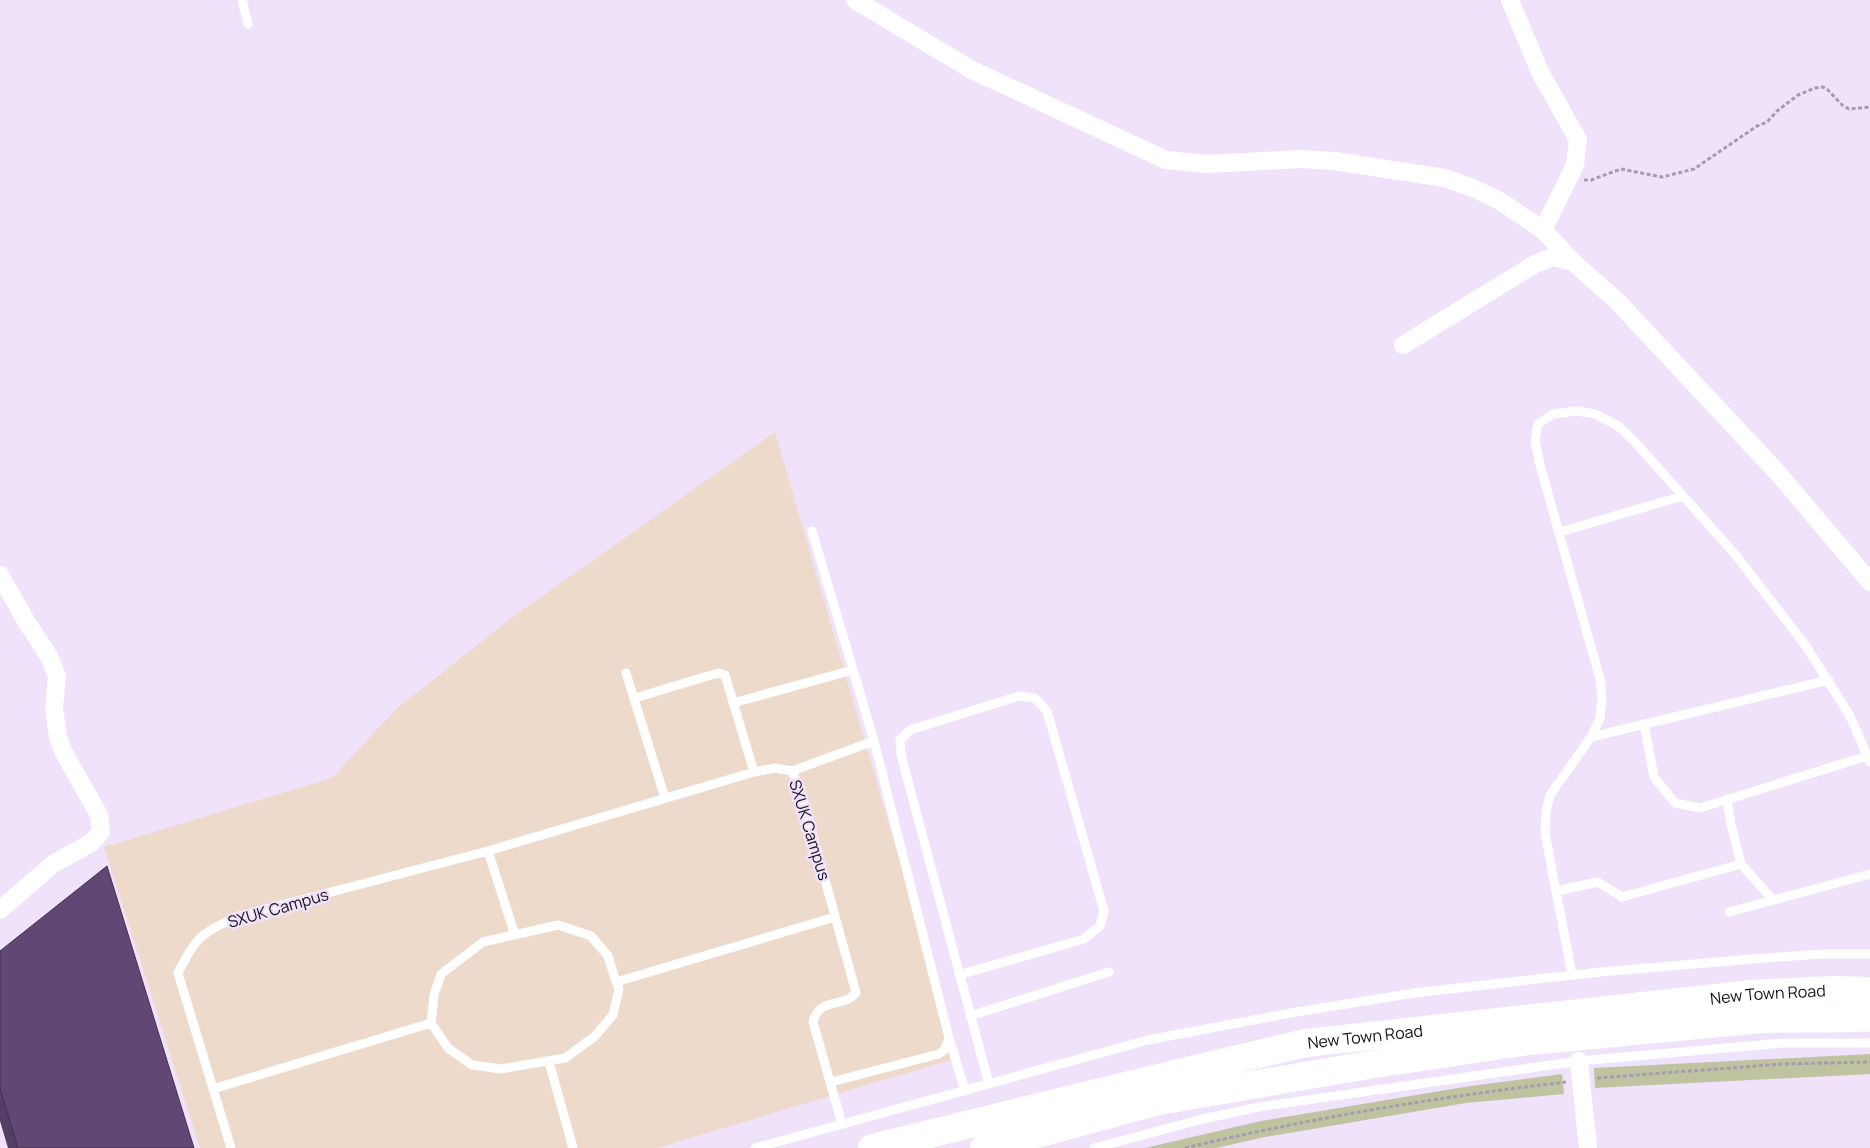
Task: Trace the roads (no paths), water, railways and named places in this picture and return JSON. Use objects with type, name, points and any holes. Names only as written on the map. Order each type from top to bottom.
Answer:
[{"type":"main road","name":"New Town Road","points":[[872,1148],[1203,1066],[1306,1043],[1752,994],[1832,990],[1870,991]]},
{"type":"main road","name":"New Town Road","points":[[984,1148],[1159,1101],[1529,1041],[1762,1019],[1870,1018]]},
{"type":"street","points":[[854,0],[972,70],[1166,160],[1207,164],[1301,159],[1334,161],[1444,178],[1473,188],[1500,201],[1543,230],[1572,262],[1617,301],[1777,472],[1870,582]]},
{"type":"street","points":[[1510,0],[1540,72],[1578,140],[1577,156],[1543,230]]},
{"type":"street","points":[[1403,345],[1535,264],[1553,257],[1572,262]]},
{"type":"street","points":[[0,575],[50,658],[57,676],[54,708],[58,737],[63,751],[99,815],[101,832],[91,843],[53,864],[0,910]]},
{"type":"street","points":[[1579,1061],[1588,1148]]},
{"type":"lane","points":[[242,0],[248,24]]},
{"type":"lane","points":[[1572,975],[1545,833],[1546,811],[1550,795],[1591,737],[1600,718],[1602,698],[1600,679],[1535,441],[1538,424],[1553,414],[1577,411],[1595,414],[1617,425],[1634,441],[1734,553],[1806,646],[1850,716],[1869,759],[1700,808],[1675,804],[1654,777],[1644,724]]},
{"type":"lane","points":[[1560,532],[1683,496]]},
{"type":"lane","points":[[812,531],[874,741],[949,1038],[965,1091]]},
{"type":"lane","points":[[733,702],[853,670]]},
{"type":"lane","points":[[626,673],[665,798]]},
{"type":"lane","points":[[635,698],[722,673],[727,678],[754,772]]},
{"type":"lane","points":[[1591,737],[1829,680]]},
{"type":"lane","points":[[959,975],[1084,939],[1100,926],[1104,911],[1047,711],[1036,698],[1019,696],[910,730],[900,740],[901,755],[959,975],[989,1084]]},
{"type":"lane","points":[[792,771],[874,741]]},
{"type":"lane","name":"SXUK Campus","points":[[231,1148],[178,973],[191,946],[210,929],[239,916],[488,851],[754,772],[775,768],[792,771],[802,796],[856,993],[852,998],[823,1006],[816,1012],[813,1022],[831,1082]]},
{"type":"lane","points":[[1727,799],[1741,864],[1773,900]]},
{"type":"lane","points":[[488,851],[515,935]]},
{"type":"lane","points":[[1556,891],[1598,882],[1622,897],[1741,864]]},
{"type":"lane","points":[[1729,912],[1870,874]]},
{"type":"lane","points":[[616,982],[835,917]]},
{"type":"lane","points":[[558,925],[591,936],[608,956],[619,989],[613,1015],[594,1037],[565,1058],[501,1069],[472,1065],[448,1048],[431,1023],[434,995],[441,974],[483,942],[515,935],[558,925]]},
{"type":"lane","points":[[755,1148],[1148,1040],[1285,1014],[1414,993],[1572,975],[1766,958],[1823,954],[1870,954]]},
{"type":"lane","points":[[970,1016],[1109,972]]},
{"type":"lane","points":[[213,1089],[431,1023]]},
{"type":"lane","points":[[842,1124],[831,1082],[938,1054],[945,1049],[949,1038]]},
{"type":"lane","points":[[1094,1148],[1203,1119],[1258,1107],[1579,1061],[1783,1044],[1870,1043]]},
{"type":"lane","points":[[549,1062],[573,1148]]}]
